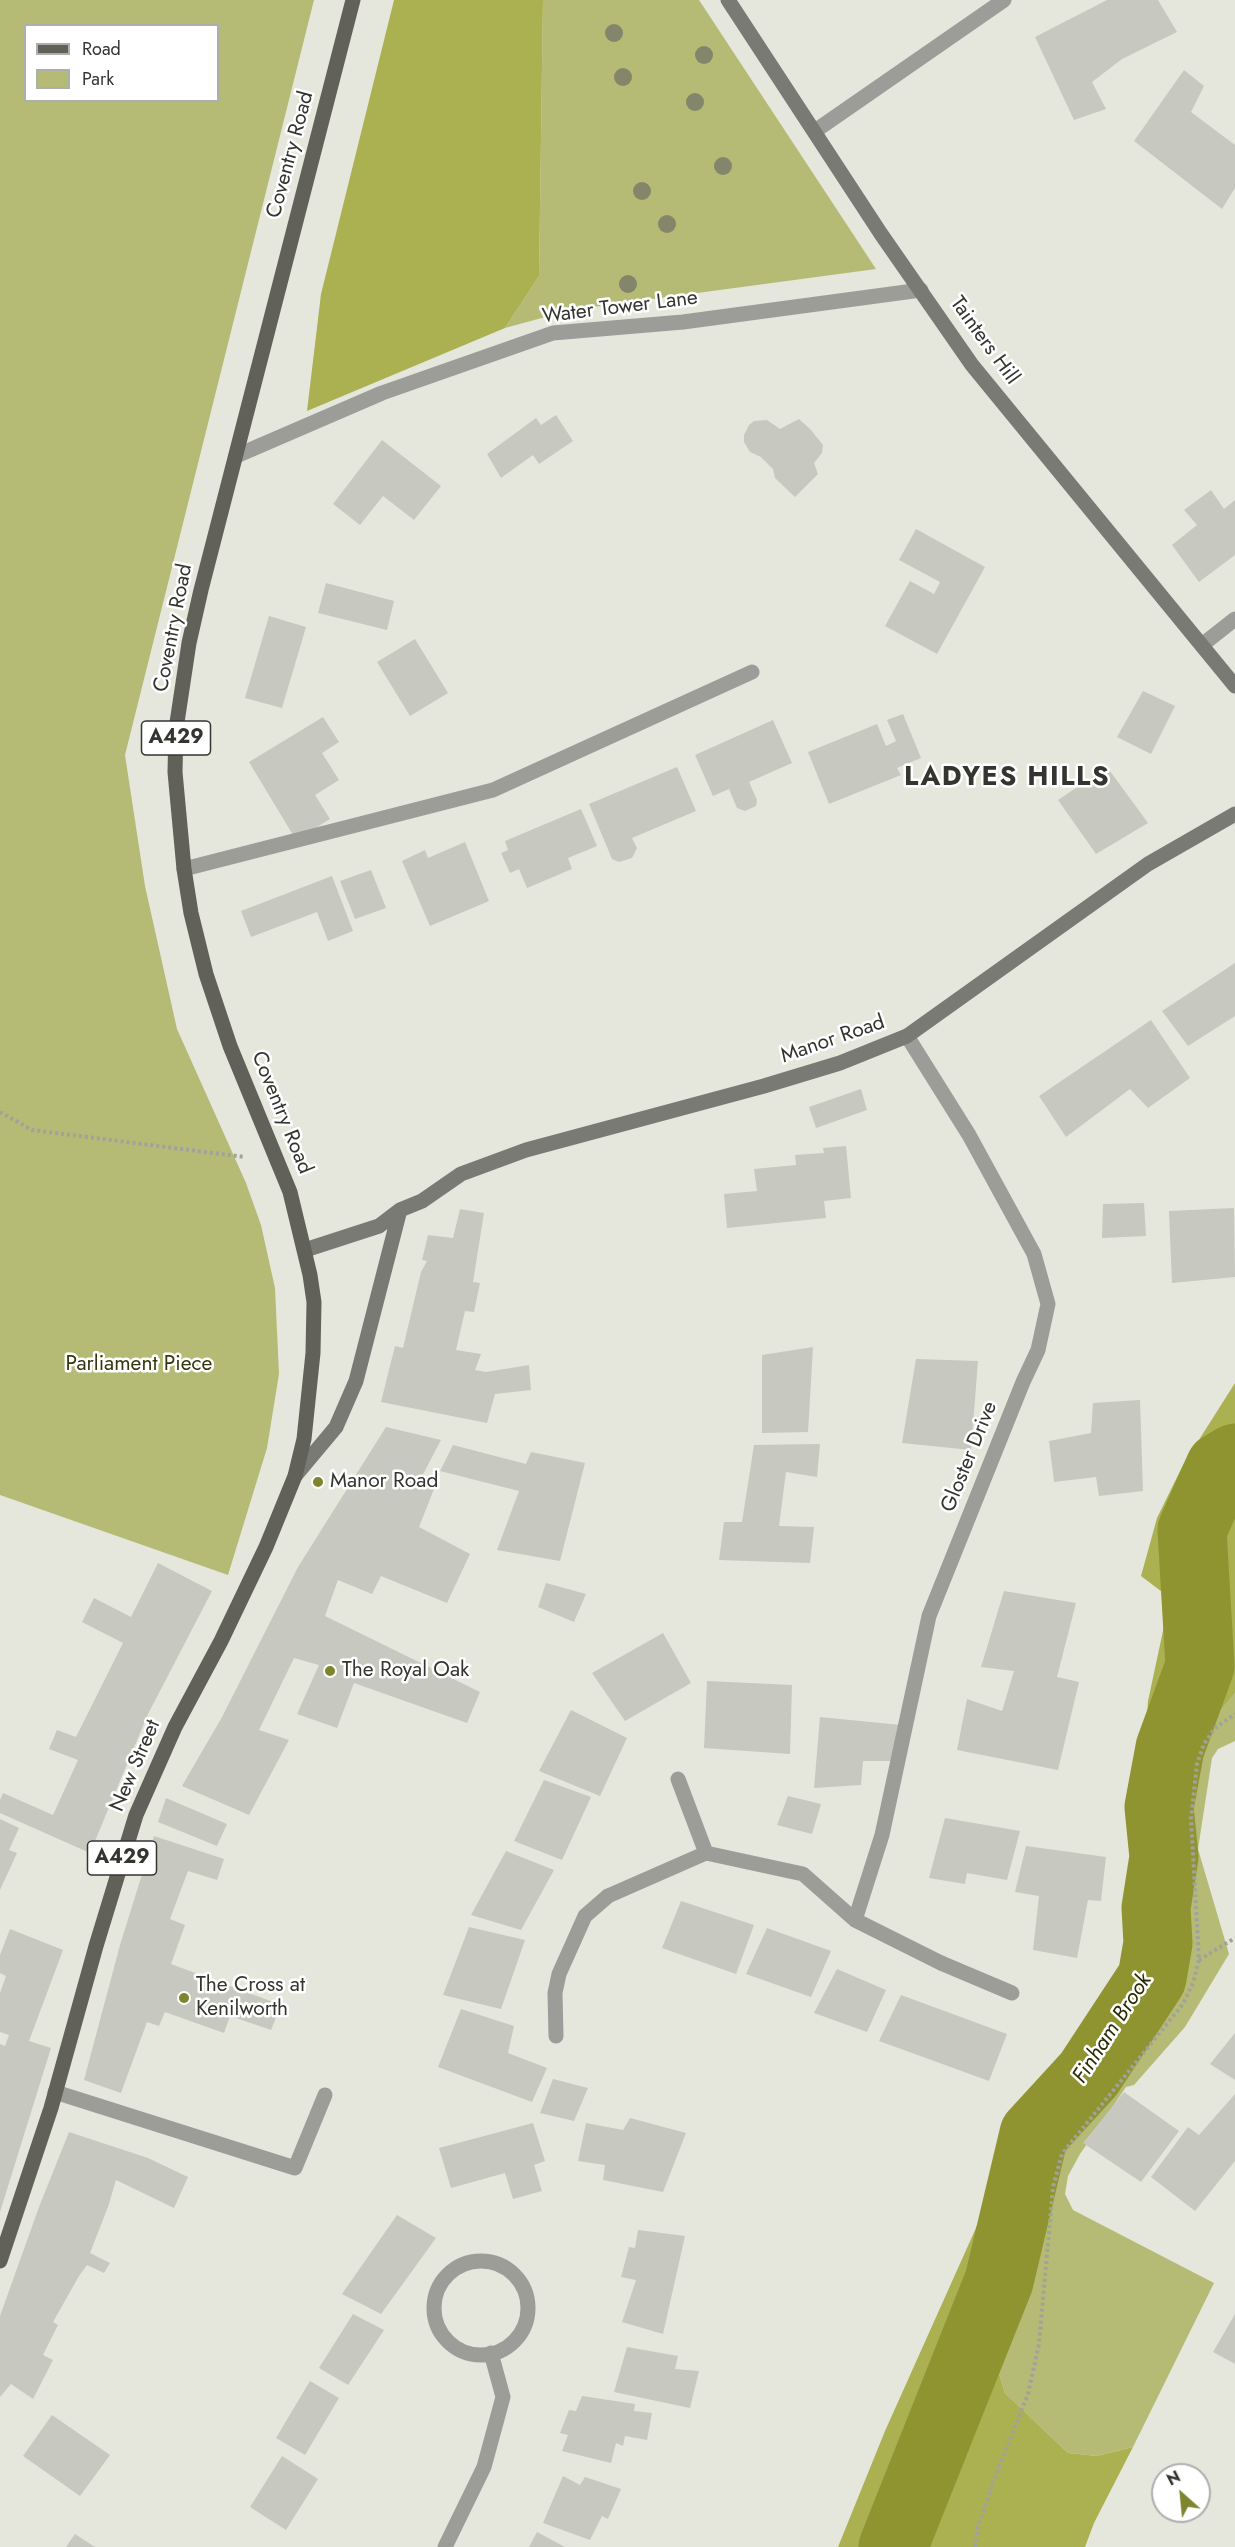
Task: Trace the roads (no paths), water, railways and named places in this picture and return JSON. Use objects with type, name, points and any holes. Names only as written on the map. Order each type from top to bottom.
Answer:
[{"type":"main road","name":"Coventry Road","points":[[295,1476],[309,1406],[314,1302],[305,1250],[290,1192],[217,1010],[191,913],[184,869],[176,772],[176,729],[181,688],[198,601],[354,0]]},
{"type":"main road","name":"New Street","points":[[0,2261],[55,2092],[136,1815],[175,1728],[253,1576],[295,1476]]},
{"type":"street","name":"Tainters Hill","points":[[728,0],[881,234],[972,365],[1235,686]]},
{"type":"street","points":[[815,131],[1004,0]]},
{"type":"street","name":"Water Tower Lane","points":[[236,456],[382,393],[553,333],[683,322],[921,290]]},
{"type":"street","points":[[1202,645],[1235,619]]},
{"type":"street","points":[[184,869],[493,790],[752,672]]},
{"type":"street","name":"Manor Road","points":[[305,1250],[379,1226],[400,1210],[422,1201],[461,1174],[526,1150],[764,1086],[840,1063],[907,1036],[1148,864],[1235,814]]},
{"type":"street","name":"Gloster Drive","points":[[855,1920],[882,1835],[929,1616],[1038,1350],[1048,1304],[1034,1254],[969,1135],[907,1036]]},
{"type":"street","points":[[295,1476],[336,1427],[356,1381],[400,1210]]},
{"type":"street","points":[[678,1779],[706,1853]]},
{"type":"street","points":[[556,2036],[555,1993],[559,1974],[585,1916],[608,1896],[706,1853],[803,1874],[855,1920],[941,1963],[1012,1993]]},
{"type":"street","points":[[55,2092],[295,2169],[325,2095]]},
{"type":"street","points":[[479,2261],[495,2263],[508,2269],[521,2283],[527,2301],[526,2320],[518,2337],[504,2349],[491,2354],[469,2354],[455,2348],[445,2338],[436,2323],[435,2297],[441,2282],[452,2271],[464,2264],[479,2261]]},
{"type":"street","points":[[445,2547],[484,2467],[503,2397],[491,2354]]},
{"type":"waterway","name":"Finham Brook","points":[[893,2547],[999,2281],[1034,2134],[1089,2074],[1152,1978],[1158,1943],[1156,1908],[1164,1857],[1159,1807],[1170,1748],[1200,1666],[1192,1530],[1220,1467],[1235,1458]]},
{"type":"place","name":"Manor Road","points":[[318,1482]]},
{"type":"place","name":"The Royal Oak","points":[[330,1671]]},
{"type":"place","name":"The Cross at Kenilworth","points":[[184,1998]]},
{"type":"district","name":"LADYES HILLS","points":[[1007,778]]},
{"type":"park label","name":"Parliament Piece","points":[[139,1365]]}]
